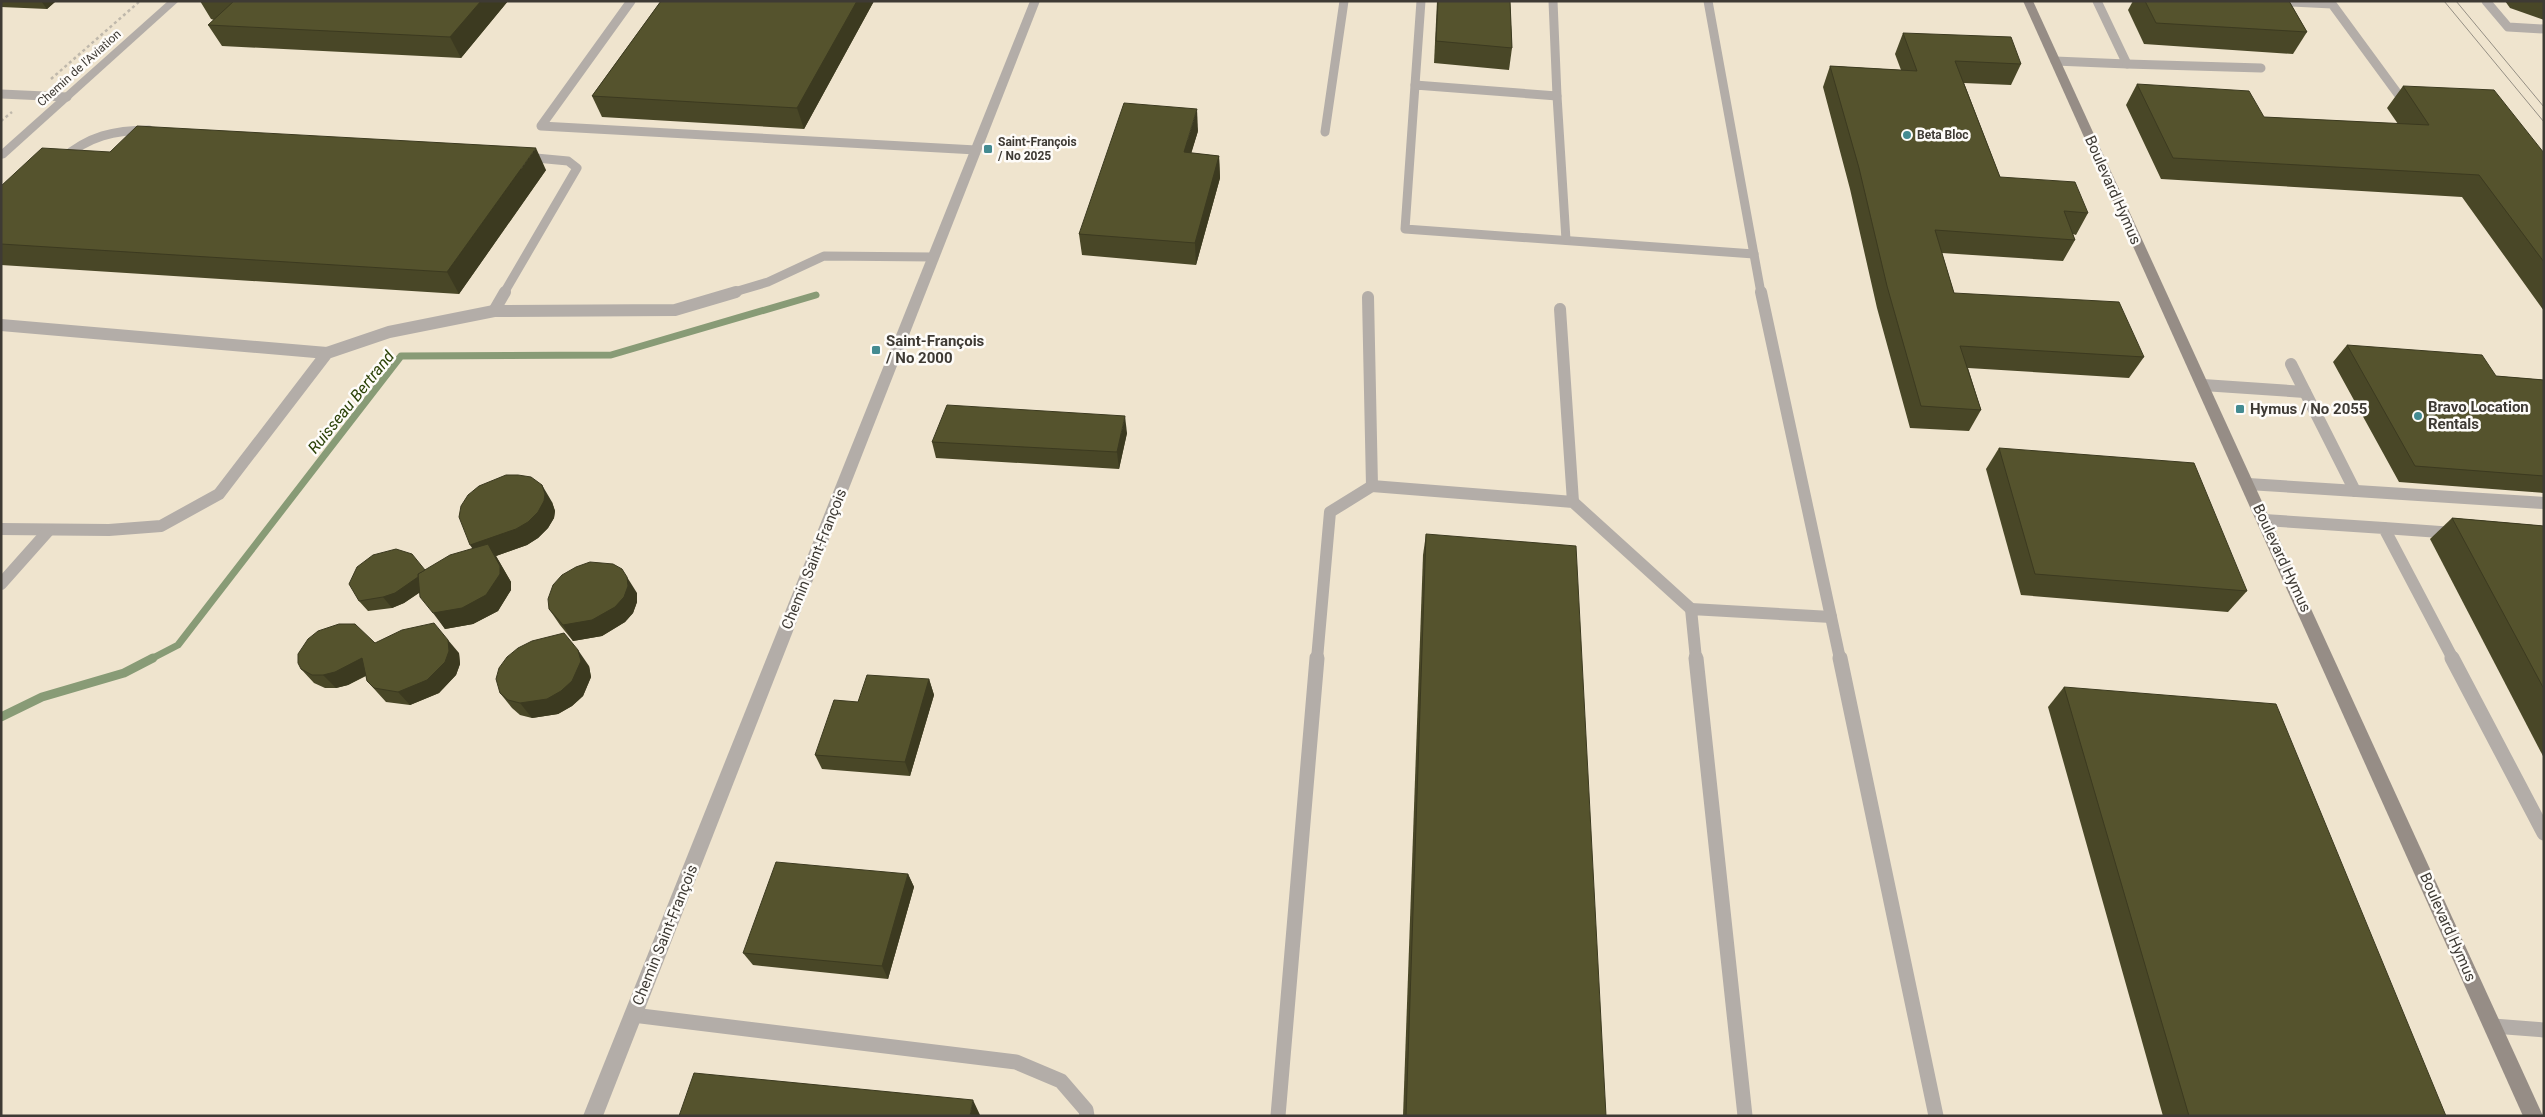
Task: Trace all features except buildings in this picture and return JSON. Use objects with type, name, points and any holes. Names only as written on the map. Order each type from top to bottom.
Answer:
[{"type":"street","name":"Chemin de l'Aviation","points":[[1,156],[174,1]]},
{"type":"street","name":"Chemin Saint-François","points":[[593,1116],[1035,1]]},
{"type":"street","name":"Boulevard Hymus","points":[[2028,1],[2533,1116]]},
{"type":"lane","points":[[631,1],[541,126],[976,150]]},
{"type":"lane","points":[[1325,132],[1344,1]]},
{"type":"lane","points":[[1421,1],[1405,229],[1754,254]]},
{"type":"lane","points":[[1552,1],[1566,240]]},
{"type":"lane","points":[[1708,1],[1754,254],[1936,1116]]},
{"type":"lane","points":[[2097,1],[2126,64]]},
{"type":"lane","points":[[2271,1],[2332,4],[2398,94]]},
{"type":"lane","points":[[2486,1],[2508,27],[2544,29]]},
{"type":"lane","points":[[2055,61],[2261,68]]},
{"type":"lane","points":[[1415,85],[1557,96]]},
{"type":"lane","points":[[1,94],[67,97]]},
{"type":"lane","points":[[51,169],[94,136],[118,129],[157,131]]},
{"type":"lane","points":[[494,311],[577,168],[568,161],[510,156]]},
{"type":"lane","points":[[1,325],[327,353],[389,332],[494,311],[675,310],[768,282],[824,256],[933,257]]},
{"type":"lane","points":[[1368,297],[1372,486]]},
{"type":"lane","points":[[1560,309],[1573,502]]},
{"type":"lane","points":[[1,529],[109,530],[161,526],[219,494],[327,353]]},
{"type":"lane","points":[[2291,364],[2355,491]]},
{"type":"lane","points":[[2202,385],[2305,392]]},
{"type":"lane","points":[[2248,484],[2544,503]]},
{"type":"lane","points":[[1278,1116],[1330,512],[1372,486],[1573,502],[1691,608],[1831,617]]},
{"type":"lane","points":[[2264,520],[2464,534]]},
{"type":"lane","points":[[2384,528],[2544,833]]},
{"type":"lane","points":[[1,584],[50,530]]},
{"type":"lane","points":[[1691,608],[1745,1116]]},
{"type":"lane","points":[[633,1014],[1016,1062],[1061,1080],[1086,1110],[1087,1116]]},
{"type":"lane","points":[[2493,1026],[2544,1030]]},
{"type":"path","name":"Chemin de l'Aviation","points":[[46,83],[140,1]]},
{"type":"shaded area","points":[[1,1],[2544,1],[2544,1116],[1,1116]]},
{"type":"waterway","name":"Ruisseau Bertrand","points":[[151,659],[178,645],[401,356],[611,355],[816,295]]},
{"type":"waterway","name":"Ruisseau Bertrand","points":[[1,717],[42,697],[124,673],[153,658]]},
{"type":"tram line","points":[[2444,1],[2544,122]]},
{"type":"tram line","points":[[2456,1],[2544,107]]},
{"type":"place","name":"Beta Bloc","points":[[1907,135]]},
{"type":"place","name":"Saint-François / No 2025","points":[[988,149]]},
{"type":"place","name":"Saint-François / No 2000","points":[[876,350]]},
{"type":"place","name":"Hymus / No 2055","points":[[2240,409]]},
{"type":"place","name":"Bravo Location Rentals","points":[[2418,416]]}]
